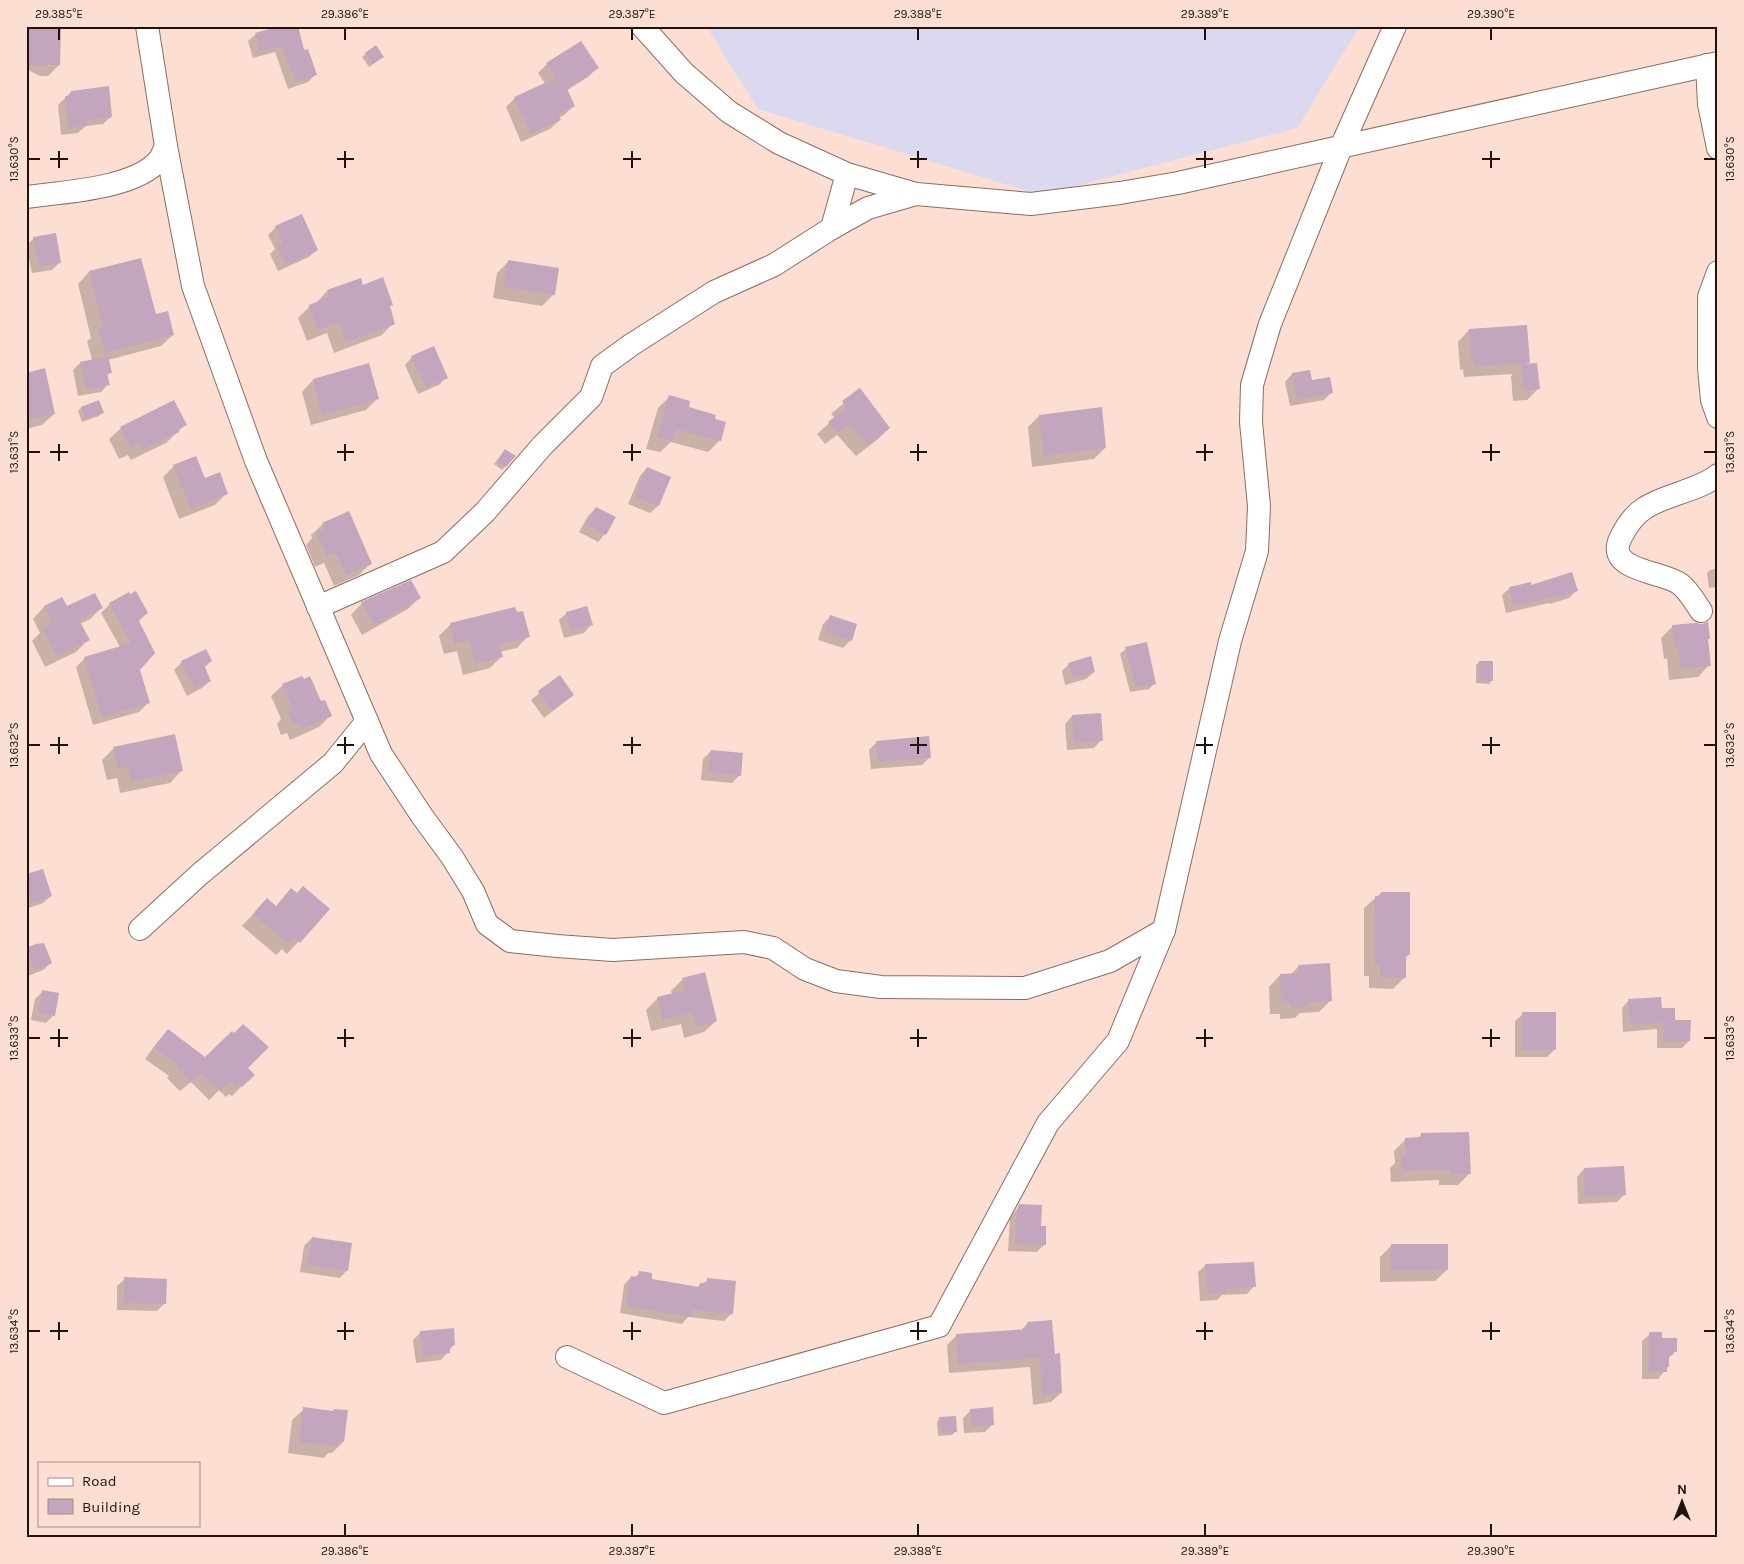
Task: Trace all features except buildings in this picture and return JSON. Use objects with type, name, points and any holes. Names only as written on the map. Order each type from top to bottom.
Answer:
[{"type":"street","points":[[147,26],[166,146],[193,286],[256,461],[381,754],[452,857],[473,891],[487,924],[510,941],[614,950],[744,942],[773,948],[805,969],[836,981],[881,987],[1025,988],[1110,960],[1164,930]]},
{"type":"street","points":[[642,26],[684,73],[730,112],[779,143],[848,174],[916,194],[1030,204],[1120,193],[1178,183],[1712,64],[1709,104],[1715,141],[1718,148]]},
{"type":"street","points":[[567,1357],[664,1403],[939,1326],[1048,1122],[1118,1041],[1164,930],[1230,641],[1257,551],[1259,506],[1251,422],[1252,385],[1270,324],[1342,145],[1392,29]]},
{"type":"street","points":[[26,197],[112,184],[142,173],[158,160],[166,146]]},
{"type":"street","points":[[832,228],[848,174]]},
{"type":"street","points":[[318,607],[443,552],[485,512],[542,446],[591,397],[602,366],[631,345],[714,292],[774,265],[832,228],[868,208],[916,194]]},
{"type":"street","points":[[1718,272],[1709,297],[1709,368],[1712,400],[1718,417]]},
{"type":"street","points":[[1702,611],[1680,584],[1666,577],[1643,571],[1628,564],[1619,556],[1617,545],[1636,515],[1645,508],[1718,474]]},
{"type":"street","points":[[140,929],[200,874],[333,763],[367,721]]},
{"type":"shaded area","points":[[706,26],[1360,26],[1297,128],[1041,195],[758,109]]}]
